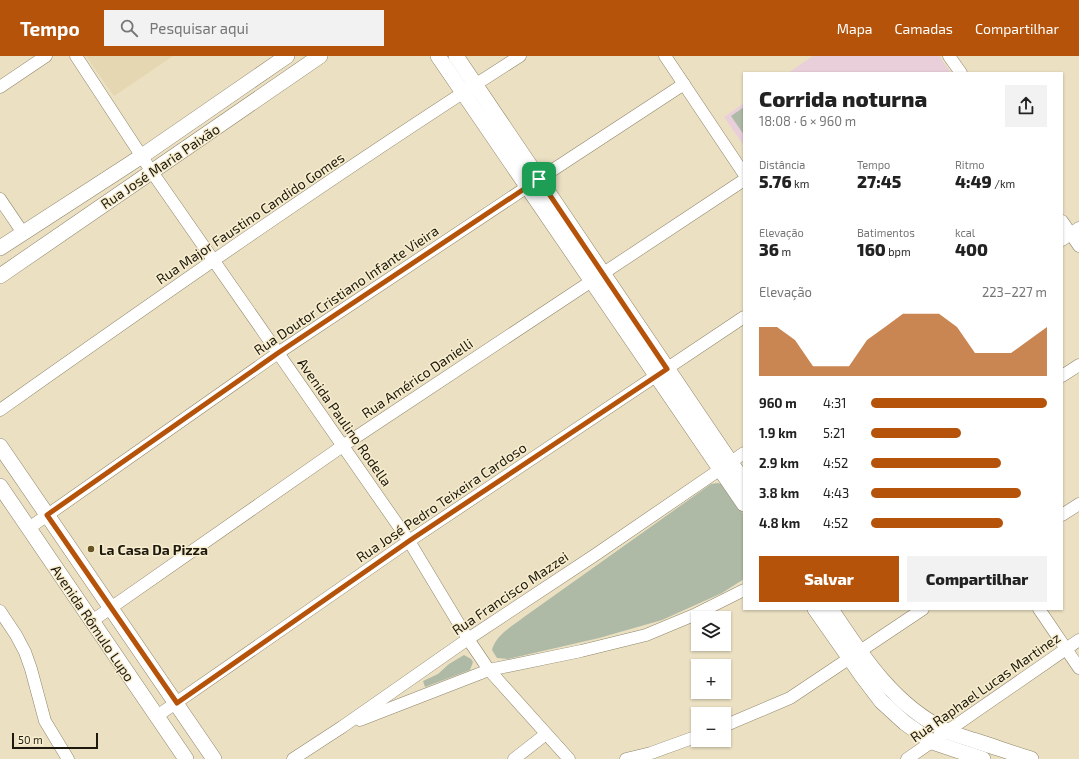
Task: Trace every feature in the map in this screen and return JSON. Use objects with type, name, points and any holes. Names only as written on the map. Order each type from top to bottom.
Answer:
[{"type":"street","points":[[0,86],[46,56]]},
{"type":"street","name":"Avenida Paulino Rodella","points":[[76,56],[152,172],[409,541],[468,639],[489,670],[569,759]]},
{"type":"street","name":"Rua José Maria Paixão","points":[[0,248],[142,156],[288,56]]},
{"type":"street","name":"Rua José Maria Paixão","points":[[0,276],[320,56]]},
{"type":"street","points":[[438,56],[469,89],[725,466],[743,502]]},
{"type":"street","points":[[456,56],[469,89]]},
{"type":"street","name":"Rua Major Faustino Candido Gomes","points":[[0,410],[213,260],[520,56]]},
{"type":"street","points":[[665,56],[743,172]]},
{"type":"street","points":[[949,56],[960,72]]},
{"type":"street","name":"Rua Doutor Cristiano Infante Vieira","points":[[28,528],[278,353],[684,84]]},
{"type":"street","name":"Rua Américo Danielli","points":[[92,621],[344,446],[743,181]]},
{"type":"street","points":[[0,199],[23,233]]},
{"type":"street","points":[[1063,222],[1079,246]]},
{"type":"street","name":"Rua José Pedro Teixeira Cardoso","points":[[157,716],[409,541],[743,318]]},
{"type":"street","points":[[1063,375],[1079,365]]},
{"type":"street","name":"Avenida Rômulo Lupo","points":[[0,446],[214,759]]},
{"type":"street","name":"Rua Francisco Mazzei","points":[[294,759],[468,639],[743,454]]},
{"type":"street","points":[[725,466],[743,481]]},
{"type":"street","name":"Avenida Rômulo Lupo","points":[[0,486],[186,759]]},
{"type":"street","points":[[1063,514],[1079,504]]},
{"type":"street","points":[[342,727],[489,670],[581,651],[646,635],[694,615],[743,590]]},
{"type":"street","points":[[816,610],[854,656],[905,704],[926,720],[948,732],[1031,759]]},
{"type":"street","points":[[831,610],[854,656],[881,701],[904,723],[932,742],[983,759]]},
{"type":"street","points":[[731,723],[790,698],[922,610]]},
{"type":"street","points":[[1040,610],[1079,668]]},
{"type":"street","points":[[0,611],[25,652],[45,721],[68,759]]},
{"type":"street","name":"Rua Raphael Lucas Martinez","points":[[907,759],[1079,640]]},
{"type":"street","points":[[514,759],[546,734]]},
{"type":"street","points":[[626,759],[651,754],[691,739]]},
{"type":"shaded area","points":[[86,56],[173,56],[114,96]]},
{"type":"shaded area","points":[[813,56],[939,56],[950,72],[789,72]]},
{"type":"shaded area","points":[[743,104],[743,145],[724,117]]},
{"type":"green space","points":[[743,108],[743,134],[731,116]]},
{"type":"green space","points":[[718,483],[724,485],[743,514],[743,580],[722,593],[662,620],[599,638],[508,659],[497,658],[492,650],[494,645],[500,636],[509,628],[711,484]]},
{"type":"green space","points":[[464,655],[473,662],[470,670],[425,687],[423,681],[438,674],[449,664]]},
{"type":"place","name":"La Casa Da Pizza","points":[[91,549]]},
{"type":"route","points":[[539,179],[667,369],[409,541],[177,703],[47,515],[278,353],[539,179]]}]
